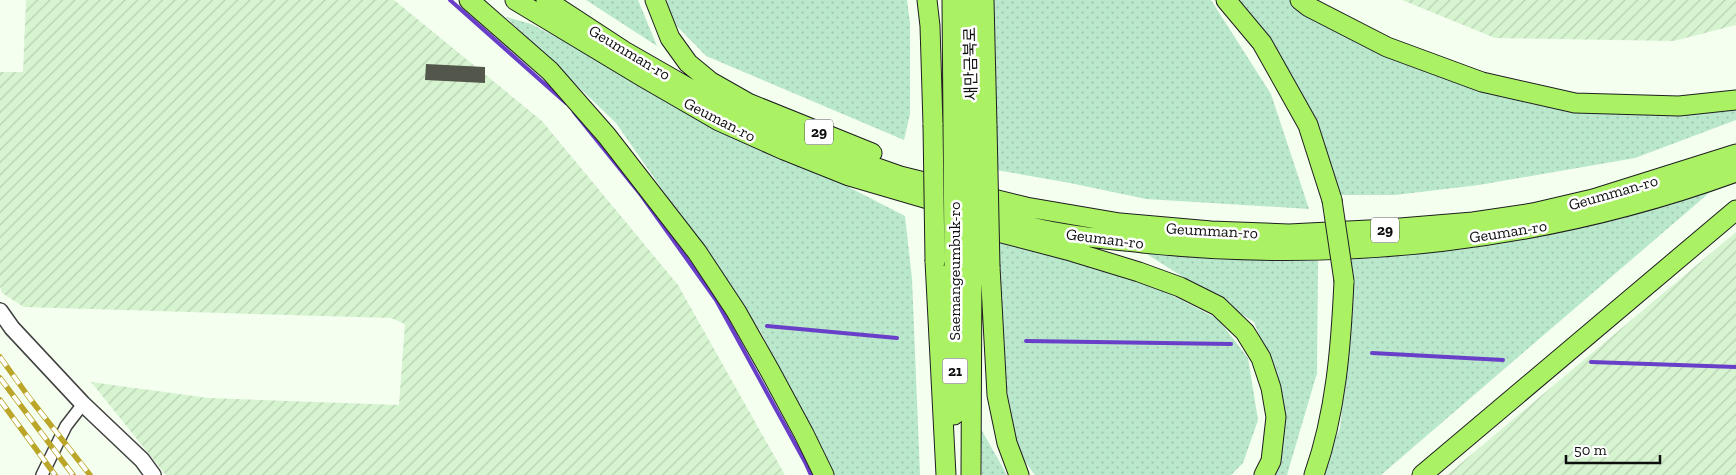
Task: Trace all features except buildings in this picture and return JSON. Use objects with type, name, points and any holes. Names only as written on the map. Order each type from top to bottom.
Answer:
[{"type":"highway","points":[[469,0],[550,71],[607,136],[697,252],[736,311],[766,362],[824,475]]},
{"type":"highway","name":"Geuman-ro","points":[[515,0],[719,121],[784,150],[849,176],[1032,228],[1108,239],[1180,247],[1254,250],[1402,246],[1540,227],[1621,207],[1736,172]]},
{"type":"highway","name":"Geumman-ro","points":[[546,0],[624,51],[713,102],[820,148],[900,176],[1026,207],[1120,224],[1211,231],[1289,234],[1473,222],[1533,213],[1593,199],[1736,154]]},
{"type":"highway","name":"29","points":[[655,0],[670,38],[688,63],[711,82],[748,103],[862,150],[1026,207]]},
{"type":"highway","points":[[927,0],[930,26],[935,262],[946,475]]},
{"type":"highway","name":"새만금북로","points":[[952,0],[970,127]]},
{"type":"highway","name":"새만금북로","points":[[968,0],[970,127]]},
{"type":"highway","points":[[984,0],[970,127],[972,267],[1007,443],[1019,475]]},
{"type":"highway","points":[[1226,0],[1262,42],[1308,125],[1332,200],[1344,281],[1342,339],[1332,410],[1314,475]]},
{"type":"highway","points":[[1300,0],[1309,7],[1387,47],[1491,84],[1574,103],[1678,106],[1736,100]]},
{"type":"highway","name":"Saemangeumbuk-ro","points":[[970,127],[972,267],[971,475]]},
{"type":"highway","points":[[784,150],[918,209],[1139,272],[1180,287],[1218,306],[1245,332],[1261,358],[1271,388],[1276,417],[1271,461],[1264,475]]},
{"type":"highway","points":[[1422,475],[1736,210]]},
{"type":"highway","name":"Saemangeumbuk-ro","points":[[954,475],[972,267]]},
{"type":"street","points":[[0,311],[12,328],[83,404],[142,460],[153,475]]},
{"type":"street","points":[[42,475],[66,426],[83,404]]},
{"type":"green space","points":[[26,0],[394,0],[542,121],[678,285],[785,475],[166,475],[91,382],[208,398],[399,405],[405,324],[391,318],[24,307],[2,293],[0,286],[0,72],[23,72]]},
{"type":"green space","points":[[586,0],[638,0],[657,46]]},
{"type":"green space","points":[[667,0],[907,0],[910,23],[910,114],[904,140],[706,56],[671,20]]},
{"type":"green space","points":[[992,0],[1211,0],[1271,94],[1309,209],[1146,199],[996,170]]},
{"type":"green space","points":[[1235,0],[1294,0],[1388,57],[1515,98],[1611,114],[1736,107],[1736,120],[1635,158],[1479,185],[1395,195],[1341,195],[1314,119]]},
{"type":"green space","points":[[1402,0],[1736,0],[1736,25],[1674,41],[1495,38]]},
{"type":"green space","points":[[506,17],[531,24],[905,216],[912,279],[920,475],[830,475],[761,332],[616,123]]},
{"type":"green space","points":[[1716,187],[1381,475],[1319,475],[1340,428],[1353,306],[1349,258]]},
{"type":"green space","points":[[1736,232],[1736,475],[1447,475]]},
{"type":"green space","points":[[999,243],[1038,251],[1154,286],[1218,319],[1248,358],[1258,420],[1243,463],[1231,475],[1035,475],[1017,451],[1001,354]]},
{"type":"green space","points":[[1142,251],[1318,259],[1317,373],[1287,475],[1273,475],[1275,375],[1254,322]]},
{"type":"green space","points":[[981,429],[1007,475],[982,475]]},
{"type":"waterway","points":[[450,0],[566,103]]},
{"type":"waterway","points":[[574,112],[641,195],[716,300],[811,475]]},
{"type":"waterway","points":[[767,326],[897,338]]},
{"type":"waterway","points":[[1026,341],[1231,344]]},
{"type":"waterway","points":[[1372,353],[1503,360]]},
{"type":"waterway","points":[[1591,362],[1736,367]]},
{"type":"railway","points":[[0,357],[90,475]]},
{"type":"railway","points":[[0,378],[73,475]]},
{"type":"railway","points":[[0,400],[55,475]]}]
